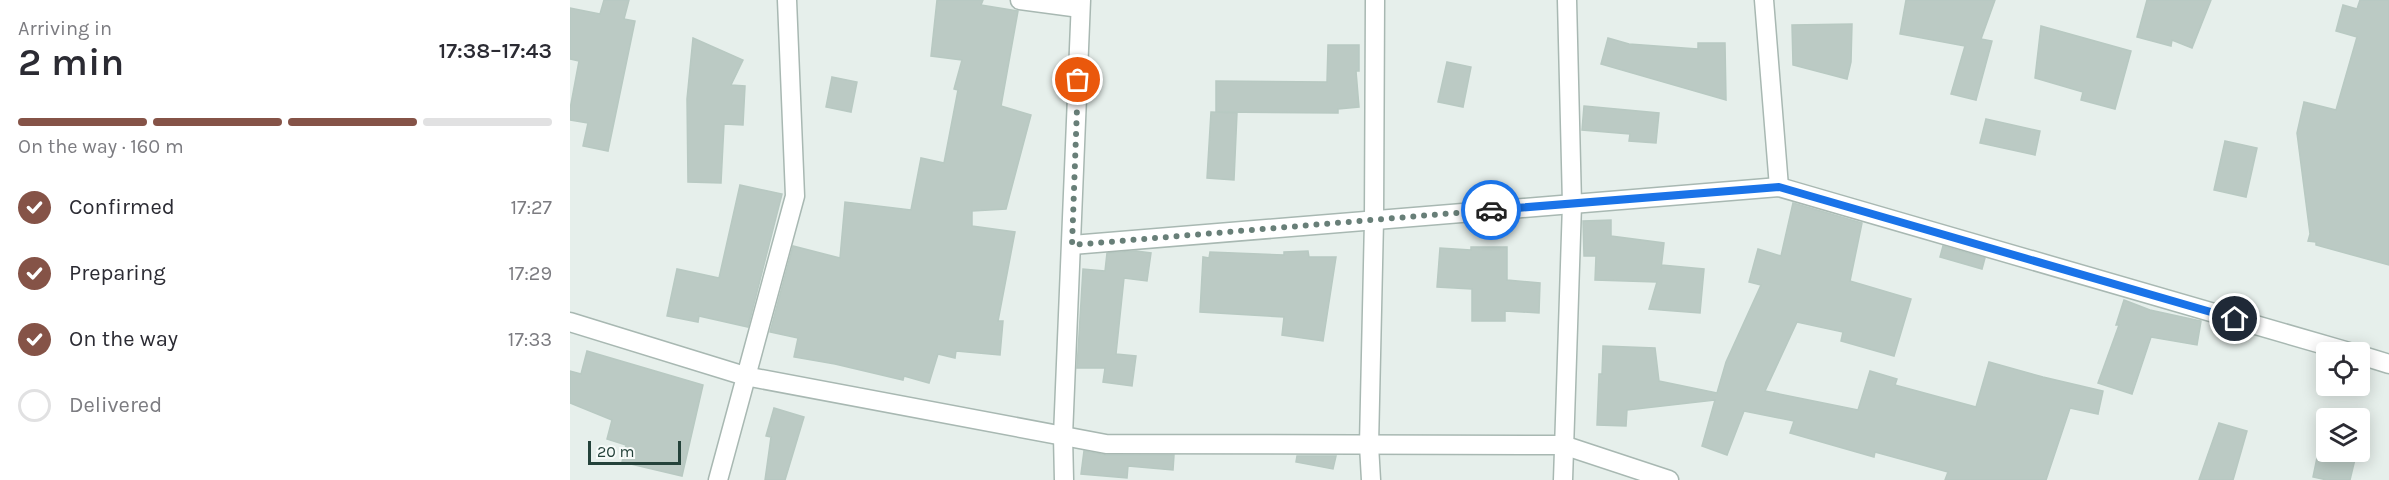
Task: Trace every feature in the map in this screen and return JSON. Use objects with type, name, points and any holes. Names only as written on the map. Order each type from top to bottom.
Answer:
[{"type":"street","points":[[718,480],[795,196],[787,0]]},
{"type":"street","points":[[1020,0],[1081,4],[1063,436],[1064,480]]},
{"type":"street","points":[[1371,480],[1369,445],[1374,220],[1375,0]]},
{"type":"street","points":[[1563,480],[1572,204],[1568,0]]},
{"type":"street","points":[[1764,0],[1779,187]]},
{"type":"street","points":[[1072,245],[1779,187],[2316,342]]},
{"type":"street","points":[[570,322],[746,376],[1106,444],[1563,445],[1669,480]]},
{"type":"street","points":[[2370,359],[2389,364]]},
{"type":"building","points":[[604,0],[629,0],[624,19],[635,21],[608,151],[583,146],[588,123],[570,120],[579,61],[570,59],[570,8],[600,14]]},
{"type":"building","points":[[937,0],[983,0],[981,5],[1018,11],[1001,106],[1031,115],[1006,209],[972,211],[972,226],[1015,232],[998,321],[1003,321],[1000,355],[956,351],[955,358],[938,354],[929,383],[904,376],[903,380],[794,357],[798,338],[770,332],[793,246],[840,258],[845,202],[911,210],[921,158],[944,163],[958,90],[954,89],[962,60],[931,56]]},
{"type":"building","points":[[1906,0],[1995,0],[1981,39],[1992,41],[1976,100],[1951,94],[1965,46],[1900,34]]},
{"type":"building","points":[[2147,0],[2211,0],[2192,48],[2172,40],[2171,46],[2137,37]]},
{"type":"building","points":[[2360,0],[2389,0],[2389,265],[2308,241],[2310,234],[2297,133],[2304,102],[2336,110],[2357,37],[2336,31],[2343,5],[2357,9]]},
{"type":"building","points":[[1852,24],[1851,62],[1847,79],[1793,65],[1792,25]]},
{"type":"building","points":[[2041,26],[2131,51],[2115,109],[2081,100],[2083,92],[2035,78]]},
{"type":"building","points":[[693,38],[743,60],[731,85],[745,86],[743,125],[724,124],[721,183],[688,182],[687,99]]},
{"type":"building","points":[[1608,38],[1629,44],[1698,49],[1698,43],[1725,43],[1726,100],[1601,64]]},
{"type":"building","points":[[1328,45],[1359,45],[1359,71],[1356,71],[1359,107],[1338,109],[1338,113],[1216,112],[1216,81],[1327,82]]},
{"type":"building","points":[[1447,62],[1471,67],[1463,107],[1438,102]]},
{"type":"building","points":[[832,77],[857,82],[851,112],[826,107]]},
{"type":"building","points":[[1584,106],[1659,113],[1656,143],[1629,141],[1630,134],[1582,130]]},
{"type":"building","points":[[1211,112],[1237,113],[1234,180],[1207,178]]},
{"type":"building","points":[[1986,119],[2040,131],[2035,155],[1980,143]]},
{"type":"building","points":[[2225,141],[2257,148],[2246,197],[2214,190]]},
{"type":"building","points":[[740,185],[782,194],[748,327],[699,316],[698,322],[667,316],[677,269],[719,278]]},
{"type":"building","points":[[1793,203],[1862,223],[1850,281],[1911,299],[1894,356],[1841,341],[1843,332],[1797,322],[1765,391],[1858,410],[1870,371],[1897,379],[1895,385],[1976,407],[1989,362],[2103,391],[2098,414],[2070,408],[2046,480],[1945,480],[1948,472],[1875,452],[1874,457],[1790,433],[1794,421],[1744,411],[1727,455],[1702,446],[1715,400],[1627,410],[1626,426],[1597,425],[1599,374],[1602,374],[1603,346],[1655,348],[1659,381],[1717,393],[1726,362],[1761,285],[1749,282],[1758,249],[1781,256]]},
{"type":"building","points":[[1611,220],[1611,236],[1664,243],[1661,269],[1662,265],[1704,269],[1700,313],[1649,309],[1657,282],[1595,280],[1596,256],[1584,256],[1583,221]]},
{"type":"building","points":[[1943,246],[1985,258],[1982,269],[1940,257]]},
{"type":"building","points":[[1471,247],[1507,247],[1507,280],[1540,283],[1539,313],[1505,311],[1505,321],[1472,321],[1472,289],[1437,287],[1440,248],[1471,250]]},
{"type":"building","points":[[1136,251],[1151,253],[1147,281],[1124,278],[1116,354],[1136,356],[1132,386],[1103,382],[1105,368],[1077,368],[1083,269],[1105,271],[1107,253]]},
{"type":"building","points":[[1308,251],[1309,257],[1336,257],[1323,341],[1282,335],[1284,317],[1200,312],[1203,257],[1209,258],[1210,252],[1284,255],[1284,252]]},
{"type":"building","points":[[2124,300],[2150,310],[2201,321],[2197,345],[2151,337],[2132,394],[2098,383],[2119,325],[2116,325]]},
{"type":"building","points":[[587,351],[703,385],[682,476],[622,462],[626,445],[607,439],[612,420],[570,403],[570,371],[581,374]]},
{"type":"building","points":[[774,408],[804,417],[785,480],[765,480],[771,437],[766,436]]},
{"type":"building","points":[[2219,423],[2247,431],[2233,480],[2199,480]]},
{"type":"building","points":[[1084,451],[1106,455],[1174,455],[1173,470],[1128,466],[1127,478],[1081,474]]},
{"type":"building","points":[[1297,456],[1336,456],[1333,469],[1296,462]]},
{"type":"building","points":[[2316,462],[2354,462],[2350,480],[2327,480],[2313,477]]},
{"type":"way so far","points":[[1078,80],[1072,245],[1491,210]]},
{"type":"route","points":[[1491,210],[1779,187],[2235,319]]}]
